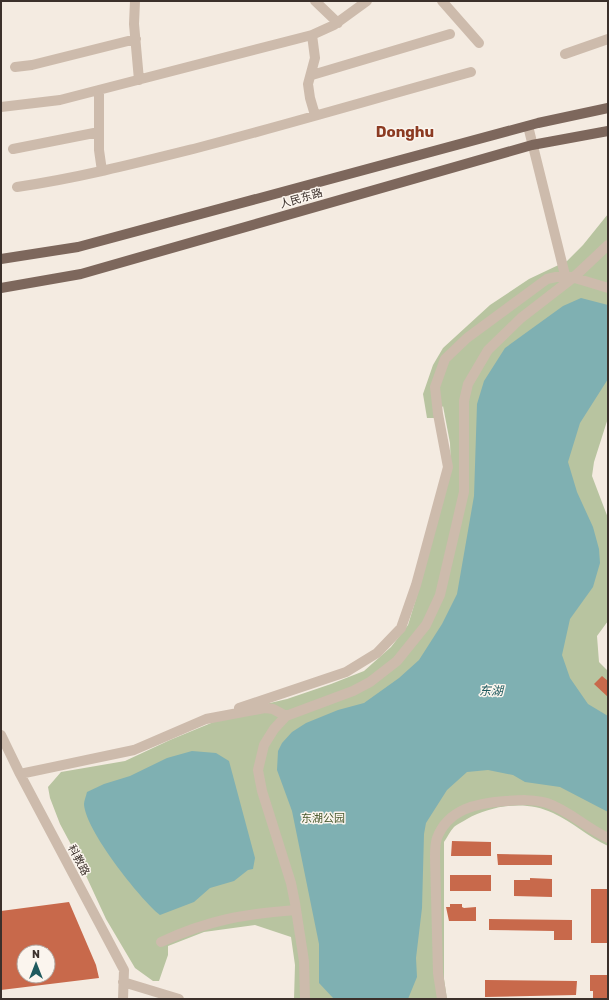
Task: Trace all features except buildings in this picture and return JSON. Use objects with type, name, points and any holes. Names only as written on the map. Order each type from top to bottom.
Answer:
[{"type":"main road","name":"人民东路","points":[[1,259],[78,247],[528,126],[608,108]]},
{"type":"main road","name":"人民东路","points":[[1,288],[81,274],[532,145],[608,131]]},
{"type":"street","points":[[135,1],[139,80]]},
{"type":"street","points":[[315,1],[338,22]]},
{"type":"street","points":[[1,107],[60,100],[312,35],[338,22],[367,1]]},
{"type":"street","points":[[442,1],[480,43]]},
{"type":"street","points":[[312,75],[450,34]]},
{"type":"street","points":[[312,35],[315,58],[312,75],[308,84],[315,115]]},
{"type":"street","points":[[15,67],[32,65],[78,52],[136,39]]},
{"type":"street","points":[[565,54],[608,39]]},
{"type":"street","points":[[17,187],[66,180],[102,172],[251,134],[471,72]]},
{"type":"street","points":[[99,90],[99,132],[102,172]]},
{"type":"street","points":[[528,126],[569,276]]},
{"type":"street","points":[[13,149],[99,132]]},
{"type":"street","points":[[305,999],[304,961],[296,910],[290,883],[262,791],[258,770],[264,744],[274,729],[286,716],[353,691],[370,682],[397,661],[426,624],[440,595],[464,492],[464,401],[468,384],[488,350],[521,318],[558,288],[569,276],[608,245]]},
{"type":"street","points":[[20,774],[134,750],[206,719],[346,672],[377,653],[401,628],[416,585],[448,467],[438,414],[435,387],[445,359],[467,338],[547,279],[569,276],[608,288]]},
{"type":"street","points":[[206,719],[265,708],[273,709],[286,716]]},
{"type":"street","name":"科教路","points":[[1,735],[20,774],[124,970],[123,999]]},
{"type":"street","points":[[442,999],[438,973],[435,856],[436,839],[447,821],[461,810],[488,802],[523,799],[546,803],[570,813],[608,838]]},
{"type":"street","points":[[161,942],[214,921],[236,916],[296,910]]},
{"type":"street","points":[[123,982],[179,999]]},
{"type":"green space","name":"东湖公园","points":[[608,214],[608,418],[594,462],[592,476],[608,518],[608,621],[597,636],[599,662],[608,671],[608,846],[553,813],[532,806],[510,806],[488,810],[467,819],[454,827],[444,842],[444,979],[447,999],[294,999],[295,965],[291,937],[255,925],[204,932],[168,946],[168,955],[159,981],[153,981],[135,968],[106,919],[75,852],[60,824],[50,798],[48,787],[61,772],[125,761],[170,740],[245,709],[287,699],[364,671],[391,647],[408,625],[451,468],[450,443],[443,406],[434,418],[427,418],[423,394],[433,365],[443,348],[490,305],[529,279],[567,261],[583,245]]},
{"type":"water","name":"东湖","points":[[581,298],[608,305],[608,379],[580,423],[568,462],[577,492],[593,527],[599,549],[600,563],[593,587],[570,619],[562,655],[570,678],[588,704],[608,716],[608,812],[560,787],[525,782],[513,775],[488,770],[467,772],[447,790],[426,823],[424,834],[422,908],[416,958],[417,977],[408,999],[334,999],[319,983],[319,944],[292,811],[277,770],[278,751],[282,743],[292,732],[306,723],[338,710],[364,703],[399,678],[419,660],[442,624],[457,594],[474,496],[477,404],[484,381],[505,348],[563,306]]},
{"type":"water","points":[[192,751],[216,753],[229,761],[255,858],[253,869],[248,870],[234,881],[210,888],[194,902],[160,915],[127,880],[103,846],[93,830],[87,816],[84,801],[87,792],[104,784],[130,776],[167,758]]},
{"type":"district","name":"Donghu","points":[[405,132]]}]
